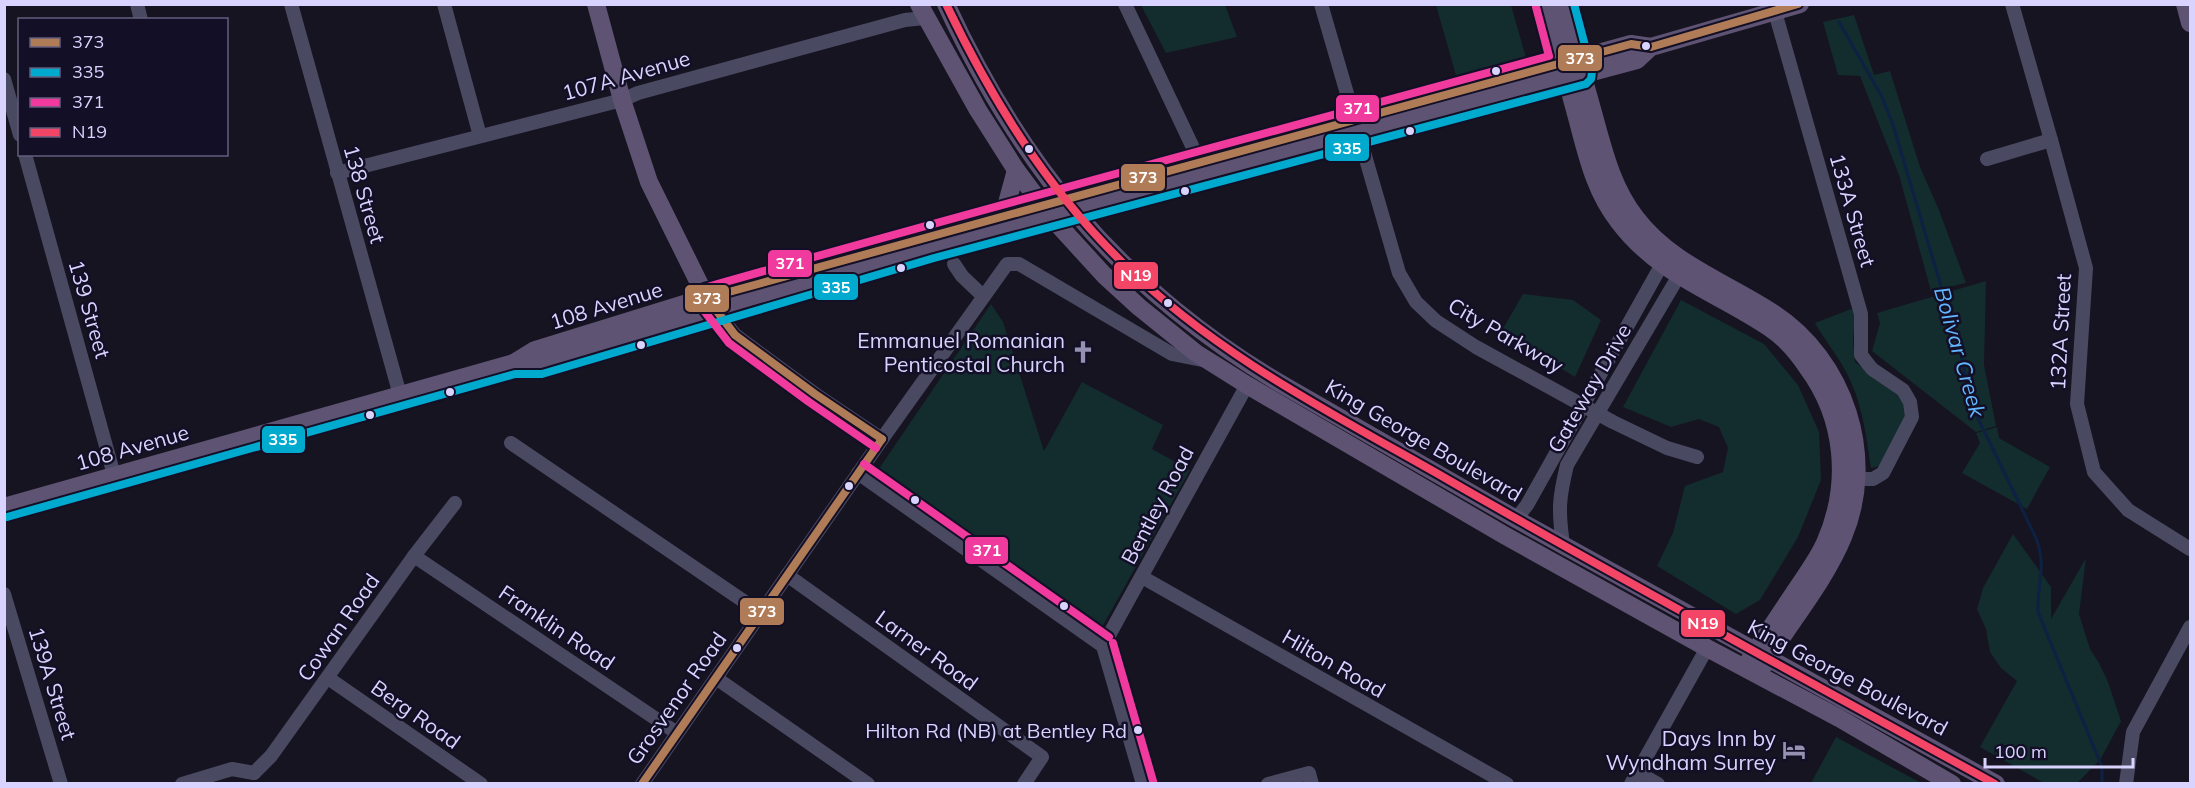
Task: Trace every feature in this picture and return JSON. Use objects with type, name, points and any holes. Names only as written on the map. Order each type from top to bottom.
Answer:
[{"type":"main road","points":[[596,4],[622,100],[649,182],[712,305]]},
{"type":"main road","name":"King George Boulevard","points":[[946,4],[979,70],[1006,116],[1070,205],[1119,258],[1179,313],[1259,372],[1563,544],[1952,783]]},
{"type":"main road","points":[[1546,4],[1572,68]]},
{"type":"main road","points":[[1563,4],[1572,68],[1591,169],[1610,210],[1628,234],[1665,259],[1771,311],[1795,329],[1815,350],[1834,378],[1847,408],[1856,449],[1857,479],[1849,523],[1836,552],[1756,663]]},
{"type":"main road","name":"108 Avenue","points":[[712,305],[931,248],[1046,211],[1572,68],[1637,60],[1651,47],[1800,4]]},
{"type":"main road","points":[[2185,4],[2190,23]]},
{"type":"main road","name":"King George Boulevard","points":[[922,11],[961,82],[1016,170],[1046,211],[1104,275],[1196,353],[1504,535],[1707,648],[1756,663],[1996,783]]},
{"type":"main road","points":[[1004,214],[1016,170]]},
{"type":"main road","name":"108 Avenue","points":[[4,507],[514,363],[539,364],[712,305],[1004,214],[1046,211]]},
{"type":"main road","points":[[1683,269],[1788,342],[1820,386],[1830,404],[1837,428],[1841,472],[1831,526],[1816,560],[1756,663]]},
{"type":"street","name":"138 Street","points":[[291,4],[400,395]]},
{"type":"street","points":[[444,4],[480,136]]},
{"type":"street","points":[[1125,4],[1203,168]]},
{"type":"street","name":"City Parkway","points":[[1321,4],[1399,273],[1416,302],[1436,321],[1476,347],[1666,448],[1697,457]]},
{"type":"street","name":"132A Street","points":[[2012,4],[2085,268],[2077,404],[2094,472],[2128,510],[2190,549]]},
{"type":"street","name":"107A Avenue","points":[[337,173],[622,100],[638,93],[905,20],[922,11]]},
{"type":"street","name":"133A Street","points":[[1775,12],[1861,314],[1861,355],[1872,369],[1903,390],[1910,402],[1912,417],[1883,473],[1873,480],[1857,479]]},
{"type":"street","points":[[4,79],[18,128]]},
{"type":"street","points":[[1988,159],[2051,140]]},
{"type":"street","name":"139 Street","points":[[26,156],[114,475]]},
{"type":"street","name":"Gateway Drive","points":[[1516,519],[1527,505],[1665,259]]},
{"type":"street","name":"Grosvenor Road","points":[[642,783],[1004,266],[1010,263],[1019,264]]},
{"type":"street","name":"King George Boulevard","points":[[1019,264],[1172,354],[1210,362]]},
{"type":"street","name":"Gateway Drive","points":[[1563,544],[1558,514],[1567,465],[1683,269]]},
{"type":"street","points":[[958,270],[983,296]]},
{"type":"street","points":[[712,305],[735,335],[882,439]]},
{"type":"street","name":"Bentley Road","points":[[1103,646],[1247,385]]},
{"type":"street","points":[[511,443],[761,613]]},
{"type":"street","points":[[858,473],[1103,646],[1143,783]]},
{"type":"street","name":"Cowan Road","points":[[253,778],[455,503]]},
{"type":"street","name":"Franklin Road","points":[[414,556],[677,733]]},
{"type":"street","name":"Larner Road","points":[[787,575],[1042,757],[1024,783]]},
{"type":"street","name":"Hilton Road","points":[[1142,577],[1507,783]]},
{"type":"street","name":"139A Street","points":[[4,594],[61,783]]},
{"type":"street","points":[[2126,783],[2133,732],[2190,627]]},
{"type":"street","points":[[1658,783],[1634,778],[1707,648]]},
{"type":"street","name":"Berg Road","points":[[328,678],[481,783]]},
{"type":"street","points":[[716,678],[868,783]]},
{"type":"street","points":[[182,783],[232,769],[253,778]]},
{"type":"street","points":[[1268,783],[1310,778]]},
{"type":"green space","points":[[1141,5],[1225,5],[1237,37],[1166,53]]},
{"type":"green space","points":[[1436,5],[1511,5],[1526,58],[1457,79]]},
{"type":"green space","points":[[1854,15],[1874,75],[1890,71],[1920,167],[1939,210],[1966,283],[1931,291],[1899,175],[1860,76],[1838,75],[1823,22]]},
{"type":"green space","points":[[1986,281],[1984,365],[1996,426],[1976,432],[1872,351],[1880,323],[1877,313]]},
{"type":"green space","points":[[1523,294],[1573,300],[1601,320],[1575,377],[1501,332]]},
{"type":"green space","points":[[1681,300],[1764,344],[1798,385],[1819,432],[1821,480],[1798,537],[1760,600],[1736,614],[1657,566],[1673,533],[1685,486],[1723,472],[1728,448],[1719,427],[1699,419],[1671,427],[1623,407]]},
{"type":"green space","points":[[991,304],[1003,322],[1044,451],[1082,382],[1163,425],[1152,449],[1190,470],[1101,629],[874,476]]},
{"type":"green space","points":[[1851,309],[1855,311],[1853,343],[1855,362],[1904,399],[1907,417],[1881,466],[1871,468],[1856,394],[1841,364],[1815,323]]},
{"type":"green space","points":[[1997,427],[1999,438],[2050,467],[2027,509],[1962,473],[1980,443],[1976,433]]},
{"type":"green space","points":[[2013,534],[2051,587],[2051,619],[2086,558],[2079,614],[2090,649],[2108,682],[2121,721],[2100,760],[2077,783],[2044,783],[1980,747],[2017,681],[2001,668],[1990,652],[1986,629],[1977,609],[1983,588]]},
{"type":"green space","points":[[1836,737],[1921,783],[1811,783]]},
{"type":"waterway","name":"Bolivar Creek","points":[[1839,22],[1882,97],[1893,125],[1960,350],[1972,406],[2036,538],[2041,558],[2038,612],[2102,767],[2102,784]]},
{"type":"transit line","name":"N19","points":[[946,4],[1002,109],[1023,142],[1070,205],[1095,235],[1159,296],[1236,355],[1318,406],[1650,594],[1995,784]]},
{"type":"transit line","name":"335","points":[[7,517],[515,374],[542,374],[934,258],[1586,84],[1591,79],[1592,72],[1574,4]]},
{"type":"transit line","name":"373","points":[[882,439],[815,394],[735,335],[707,298],[1631,44],[1651,47],[1798,4]]},
{"type":"transit line","name":"371","points":[[876,448],[729,343],[698,303],[698,292],[704,288],[915,229],[1549,56],[1536,7]]},
{"type":"transit line","name":"373","points":[[642,784],[882,439]]},
{"type":"transit line","name":"371","points":[[864,464],[1109,637]]},
{"type":"transit line","name":"371","points":[[1113,643],[1153,781]]},
{"type":"place","name":"Emmanuel Romanian Penticostal Church","points":[[1083,352]]},
{"type":"place","name":"Hilton Rd (NB) at Bentley Rd","points":[[1138,730]]},
{"type":"place","name":"Days Inn by Wyndham Surrey","points":[[1794,750]]}]
